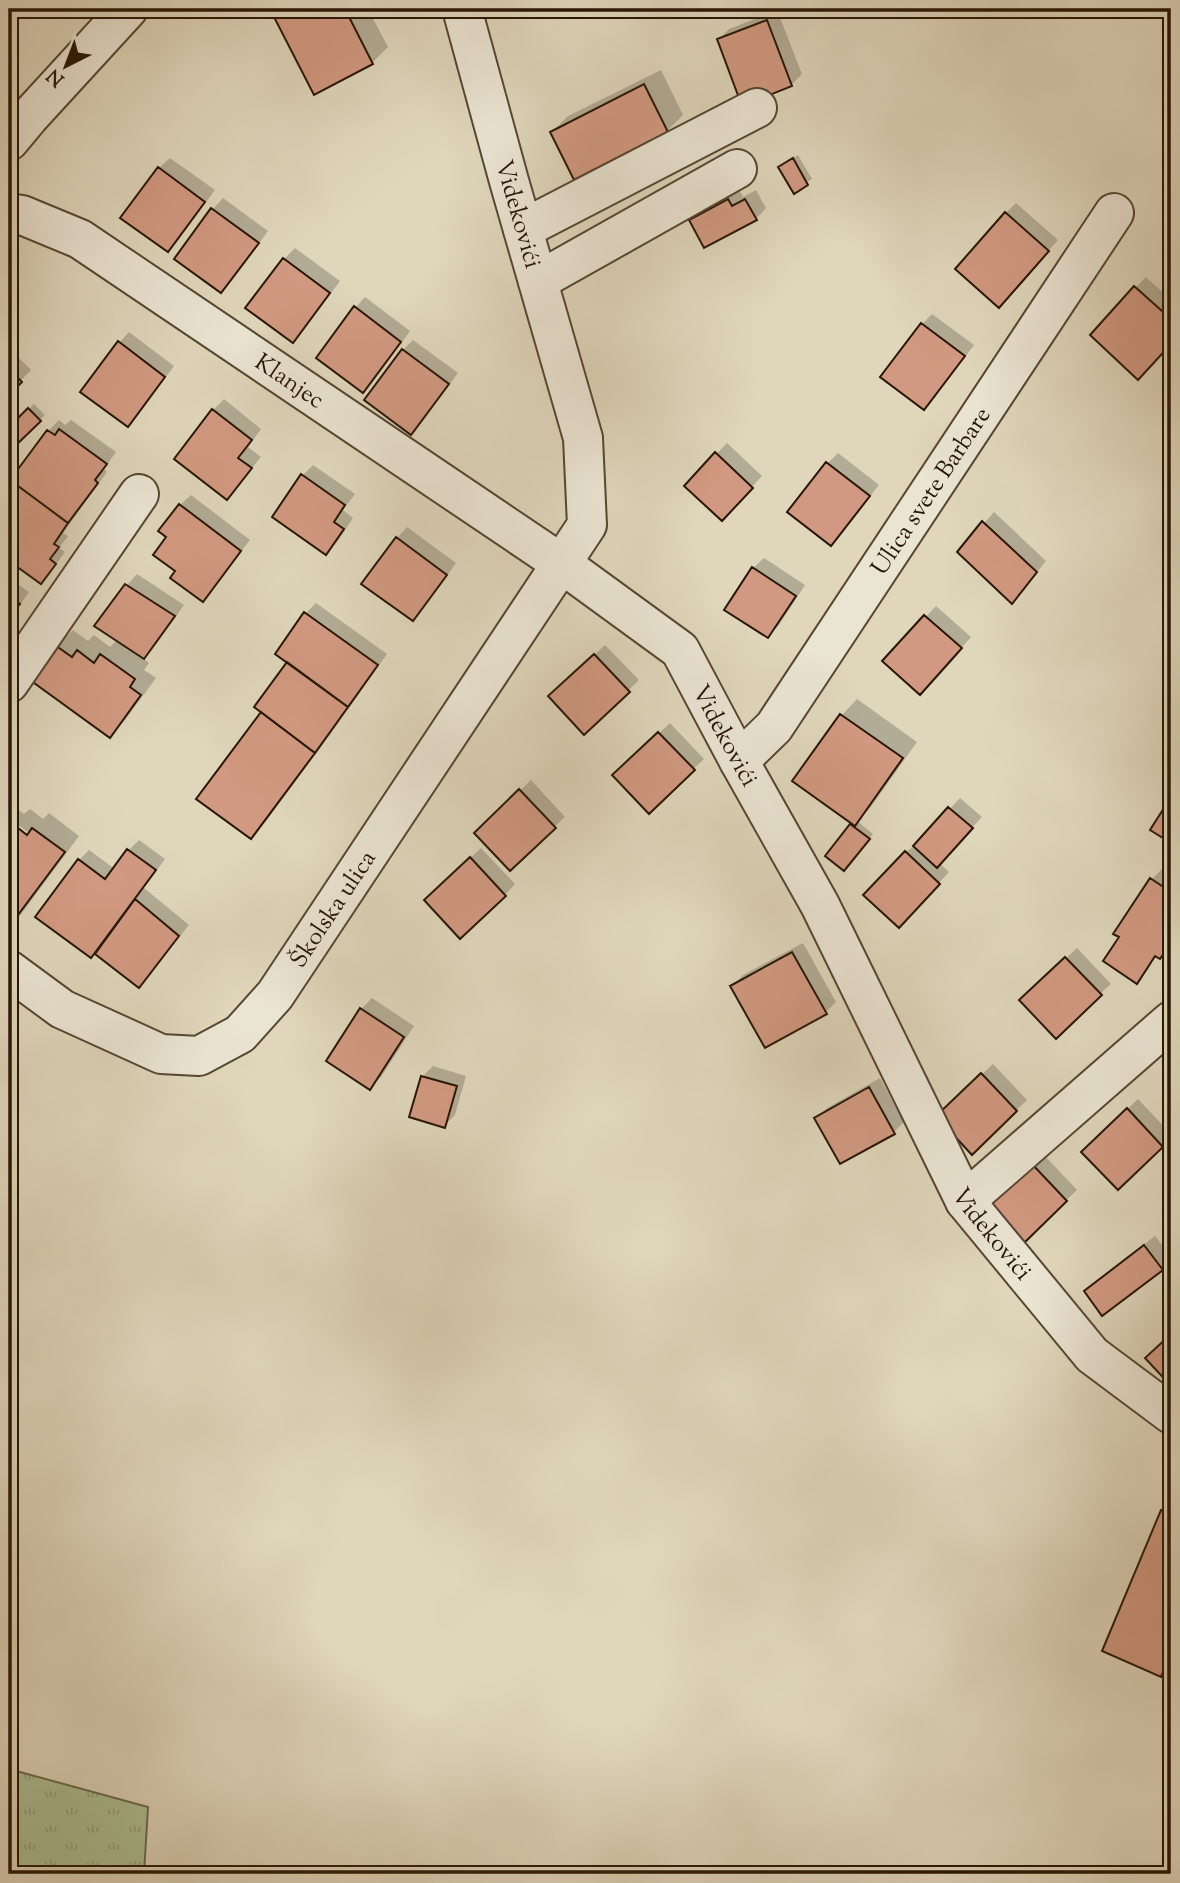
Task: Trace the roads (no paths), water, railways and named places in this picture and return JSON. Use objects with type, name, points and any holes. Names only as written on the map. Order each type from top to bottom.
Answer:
[{"type":"street","points":[[9,141],[128,9]]},
{"type":"street","name":"Videkovići","points":[[462,9],[583,438],[587,525],[562,564],[680,650],[820,905],[965,1201],[1092,1354],[1171,1414]]},
{"type":"street","points":[[523,229],[757,108]]},
{"type":"street","points":[[538,282],[737,169]]},
{"type":"street","name":"Klanjec","points":[[9,213],[22,215],[80,239],[562,564]]},
{"type":"street","name":"Ulica svete Barbare","points":[[739,761],[774,727],[1114,213]]},
{"type":"street","points":[[9,683],[139,494]]},
{"type":"street","name":"Školska ulica","points":[[9,970],[62,1009],[160,1054],[199,1056],[240,1034],[275,995],[562,564]]},
{"type":"street","points":[[965,1201],[1171,1021]]}]
